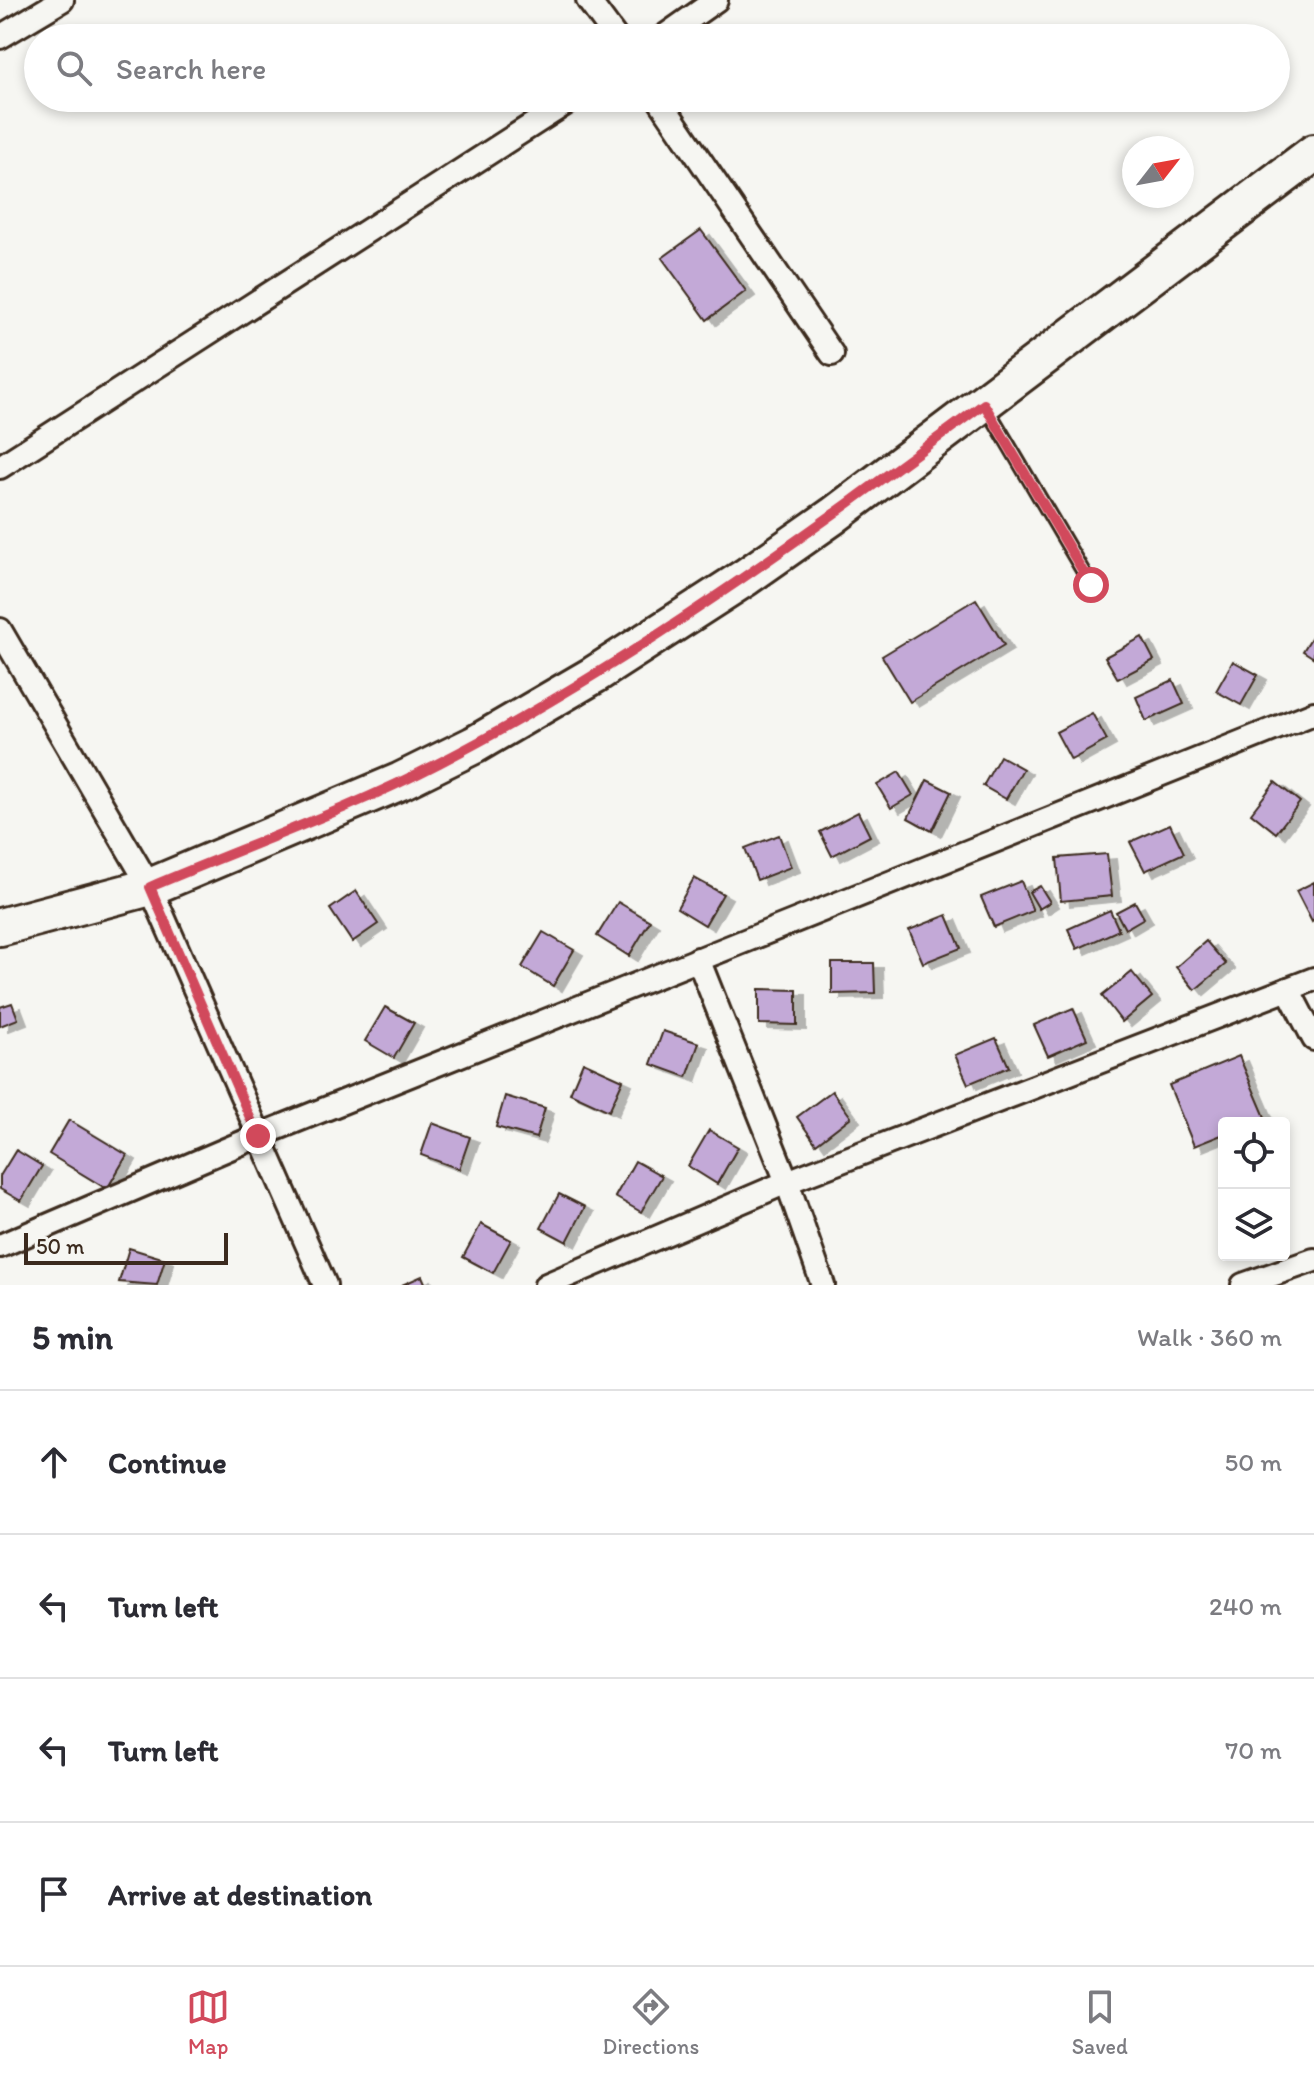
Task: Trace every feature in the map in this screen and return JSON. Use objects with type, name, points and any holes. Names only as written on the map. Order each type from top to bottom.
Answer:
[{"type":"main road","points":[[0,927],[150,887],[401,781],[474,745],[594,675],[746,577],[984,404],[1314,153]]},
{"type":"street","points":[[0,37],[62,0]]},
{"type":"street","points":[[588,0],[606,24]]},
{"type":"street","points":[[682,24],[716,0]]},
{"type":"street","points":[[0,467],[552,112]]},
{"type":"street","points":[[668,112],[832,354]]},
{"type":"street","points":[[0,630],[150,887],[325,1285]]},
{"type":"street","points":[[0,1246],[258,1136],[1314,713]]},
{"type":"street","points":[[698,959],[787,1182],[823,1285]]},
{"type":"street","points":[[546,1285],[787,1182],[1314,979]]},
{"type":"street","points":[[1288,989],[1314,1039]]},
{"type":"street","points":[[1243,1285],[1314,1260]]},
{"type":"lane","points":[[984,404],[1091,585]]},
{"type":"building","points":[[701,230],[746,291],[707,320],[662,258]]},
{"type":"building","points":[[976,599],[1004,645],[910,702],[882,656]]},
{"type":"building","points":[[1314,633],[1314,658],[1303,651]]},
{"type":"building","points":[[1142,637],[1154,660],[1118,679],[1105,657]]},
{"type":"building","points":[[1233,661],[1258,675],[1241,705],[1216,691]]},
{"type":"building","points":[[1173,680],[1184,704],[1146,721],[1136,697]]},
{"type":"building","points":[[1092,713],[1107,740],[1071,760],[1056,732]]},
{"type":"building","points":[[1000,756],[1023,769],[1006,799],[983,786]]},
{"type":"building","points":[[899,772],[913,795],[891,808],[877,785]]},
{"type":"building","points":[[927,780],[951,792],[932,831],[908,818]]},
{"type":"building","points":[[1275,782],[1300,802],[1276,833],[1251,813]]},
{"type":"building","points":[[858,812],[870,836],[832,856],[820,832]]},
{"type":"building","points":[[1170,824],[1184,853],[1145,871],[1130,842]]},
{"type":"building","points":[[779,835],[791,867],[757,880],[745,848]]},
{"type":"building","points":[[1107,854],[1112,896],[1061,901],[1057,858]]},
{"type":"building","points":[[694,878],[723,894],[705,925],[677,908]]},
{"type":"building","points":[[1021,881],[1033,911],[994,927],[981,897]]},
{"type":"building","points":[[1314,882],[1314,920],[1312,922],[1296,891]]},
{"type":"building","points":[[1040,886],[1050,902],[1039,909],[1029,892]]},
{"type":"building","points":[[356,891],[378,924],[352,942],[330,909]]},
{"type":"building","points":[[618,902],[650,921],[629,956],[597,936]]},
{"type":"building","points":[[1135,902],[1144,918],[1125,929],[1116,912]]},
{"type":"building","points":[[1110,910],[1119,930],[1077,949],[1068,929]]},
{"type":"building","points":[[947,915],[961,948],[923,963],[909,930]]},
{"type":"building","points":[[543,932],[574,950],[553,986],[522,967]]},
{"type":"building","points":[[1206,941],[1226,964],[1195,990],[1176,967]]},
{"type":"building","points":[[832,963],[874,963],[875,993],[832,994]]},
{"type":"building","points":[[1132,972],[1152,997],[1122,1022],[1102,996]]},
{"type":"building","points":[[759,989],[797,990],[797,1025],[759,1024]]},
{"type":"building","points":[[12,1003],[18,1019],[0,1026],[0,1007]]},
{"type":"building","points":[[385,1007],[414,1023],[394,1058],[365,1041]]},
{"type":"building","points":[[1073,1008],[1087,1039],[1048,1056],[1034,1025]]},
{"type":"building","points":[[663,1031],[699,1043],[687,1077],[651,1064]]},
{"type":"building","points":[[996,1038],[1009,1067],[968,1084],[955,1055]]},
{"type":"building","points":[[1239,1056],[1265,1117],[1218,1117],[1218,1136],[1194,1146],[1169,1085]]},
{"type":"building","points":[[583,1062],[623,1080],[609,1111],[570,1093]]},
{"type":"building","points":[[832,1091],[851,1117],[816,1144],[797,1117]]},
{"type":"building","points":[[505,1096],[545,1108],[536,1138],[496,1127]]},
{"type":"building","points":[[69,1120],[127,1155],[107,1189],[49,1154]]},
{"type":"building","points":[[432,1123],[470,1137],[459,1169],[421,1155]]},
{"type":"building","points":[[709,1130],[738,1147],[717,1184],[688,1166]]},
{"type":"building","points":[[16,1150],[42,1166],[21,1201],[0,1189],[0,1176]]},
{"type":"building","points":[[635,1161],[662,1176],[641,1212],[615,1197]]},
{"type":"building","points":[[559,1194],[585,1207],[567,1242],[541,1228]]},
{"type":"building","points":[[481,1224],[511,1240],[493,1273],[463,1257]]},
{"type":"building","points":[[129,1248],[165,1259],[157,1285],[119,1282]]},
{"type":"building","points":[[422,1276],[426,1285],[402,1285]]},
{"type":"route","points":[[258,1136],[150,887],[401,781],[474,745],[594,675],[746,577],[984,404],[1091,585]]}]
